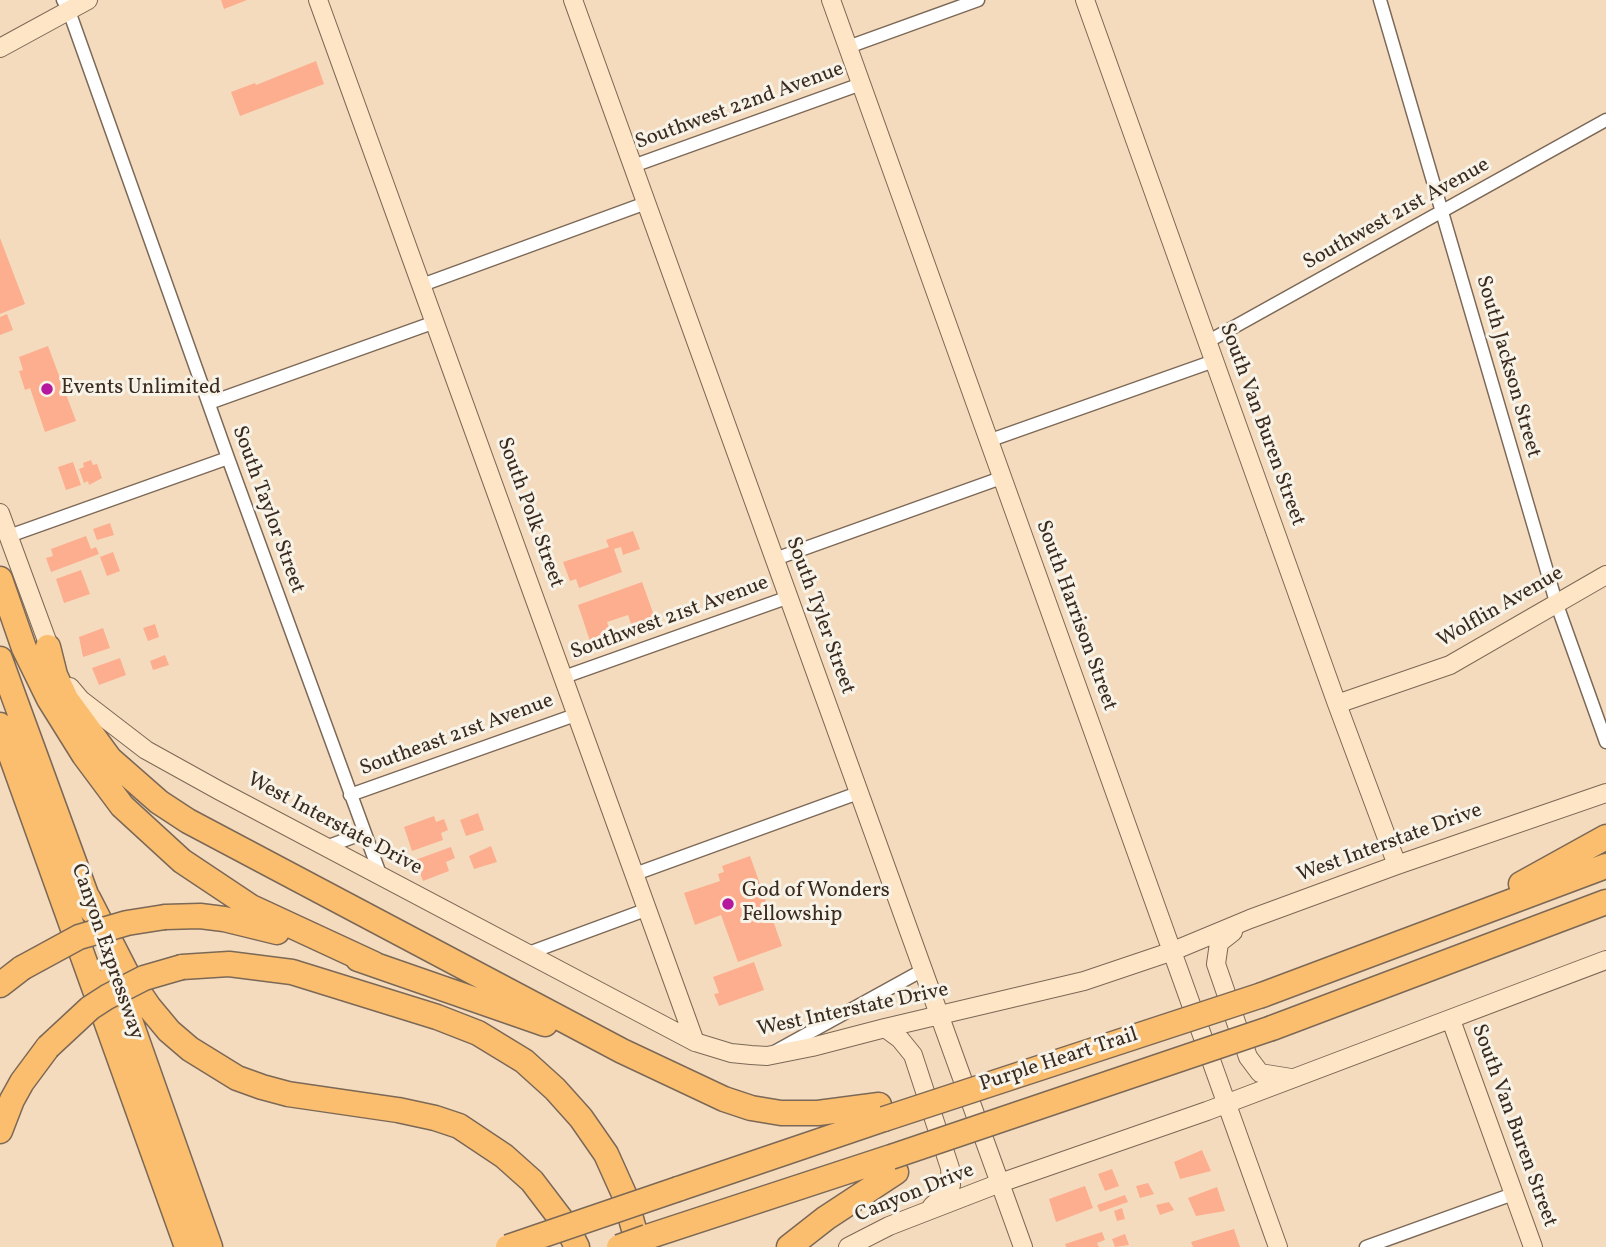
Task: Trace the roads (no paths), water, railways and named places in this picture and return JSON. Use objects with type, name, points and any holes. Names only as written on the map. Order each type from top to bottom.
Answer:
[{"type":"highway","points":[[0,579],[24,648],[49,699],[84,755],[122,806],[182,861],[251,907],[373,964]]},
{"type":"highway","points":[[48,647],[55,674],[66,699],[110,759],[159,802],[188,821],[622,1051],[724,1098],[751,1108],[781,1112],[881,1112]]},
{"type":"highway","name":"Canyon Expressway","points":[[0,659],[88,898],[210,1247]]},
{"type":"highway","name":"Canyon Expressway","points":[[0,725],[187,1247]]},
{"type":"highway","points":[[1453,922],[1606,837]]},
{"type":"highway","name":"Purple Heart Trail","points":[[881,1112],[977,1087],[1262,995],[1606,866]]},
{"type":"highway","points":[[88,898],[128,976],[169,1031],[190,1049],[237,1079],[262,1087],[288,1094],[410,1113],[459,1126],[505,1156],[532,1181],[567,1227],[577,1247]]},
{"type":"highway","name":"Purple Heart Trail","points":[[893,1165],[990,1124],[1272,1028],[1606,904]]},
{"type":"highway","points":[[0,985],[22,968],[79,937],[127,923],[165,917],[200,916],[248,924],[309,941],[622,1051]]},
{"type":"highway","points":[[0,1131],[17,1091],[33,1065],[74,1021],[99,1002],[144,978],[182,967],[229,964],[292,972],[438,1017],[478,1033],[524,1061],[555,1089],[581,1118],[606,1154],[624,1194],[638,1244]]},
{"type":"highway","points":[[508,1247],[678,1189],[881,1112]]},
{"type":"highway","points":[[619,1247],[638,1244],[689,1223],[893,1165]]},
{"type":"highway","points":[[789,1247],[893,1165]]},
{"type":"main road","points":[[0,48],[66,5],[88,0]]},
{"type":"main road","name":"South Polk Street","points":[[318,0],[695,1042]]},
{"type":"main road","name":"South Tyler Street","points":[[573,0],[1023,1247]]},
{"type":"main road","name":"South Harrison Street","points":[[831,0],[1278,1247]]},
{"type":"main road","name":"South Van Buren Street","points":[[1085,0],[1396,865]]},
{"type":"main road","points":[[0,513],[48,647]]},
{"type":"main road","name":"Wolflin Avenue","points":[[1337,704],[1450,665],[1606,575]]},
{"type":"main road","name":"West Interstate Drive","points":[[48,647],[63,677],[81,701],[146,750],[695,1042],[731,1054],[767,1056],[811,1048],[1084,981],[1172,951],[1396,865],[1606,793]]},
{"type":"main road","points":[[1250,919],[1219,943],[1216,964],[1248,1057],[1260,1073],[1292,1078]]},
{"type":"main road","points":[[1000,1183],[1342,1062],[1606,960]]},
{"type":"main road","name":"South Van Buren Street","points":[[1451,1020],[1533,1247]]},
{"type":"main road","points":[[885,1028],[900,1039],[913,1055],[950,1168],[951,1185],[948,1192],[921,1214]]},
{"type":"main road","name":"Canyon Drive","points":[[848,1247],[889,1226],[1000,1183]]},
{"type":"street","points":[[848,47],[978,0]]},
{"type":"street","name":"South Jackson Street","points":[[1380,0],[1556,602],[1606,742]]},
{"type":"street","name":"South Taylor Street","points":[[66,5],[380,874]]},
{"type":"street","name":"Southwest 22nd Avenue","points":[[633,166],[861,84]]},
{"type":"street","name":"Southwest 21st Avenue","points":[[1207,342],[1606,120]]},
{"type":"street","points":[[422,285],[646,203]]},
{"type":"street","points":[[209,403],[435,322]]},
{"type":"street","points":[[988,441],[1213,360]]},
{"type":"street","points":[[9,536],[228,458]]},
{"type":"street","name":"Southwest 21st Avenue","points":[[775,559],[1001,478]]},
{"type":"street","name":"Southwest 21st Avenue","points":[[564,677],[789,597]]},
{"type":"street","name":"Southeast 21st Avenue","points":[[350,795],[578,714]]},
{"type":"street","points":[[635,874],[858,793]]},
{"type":"street","points":[[326,847],[353,837],[362,830]]},
{"type":"street","points":[[526,954],[648,909]]},
{"type":"street","points":[[767,1056],[923,970]]},
{"type":"street","points":[[1366,1247],[1513,1194]]},
{"type":"place","name":"Events Unlimited","points":[[47,389]]},
{"type":"place","name":"God of Wonders Fellowship","points":[[728,904]]}]
